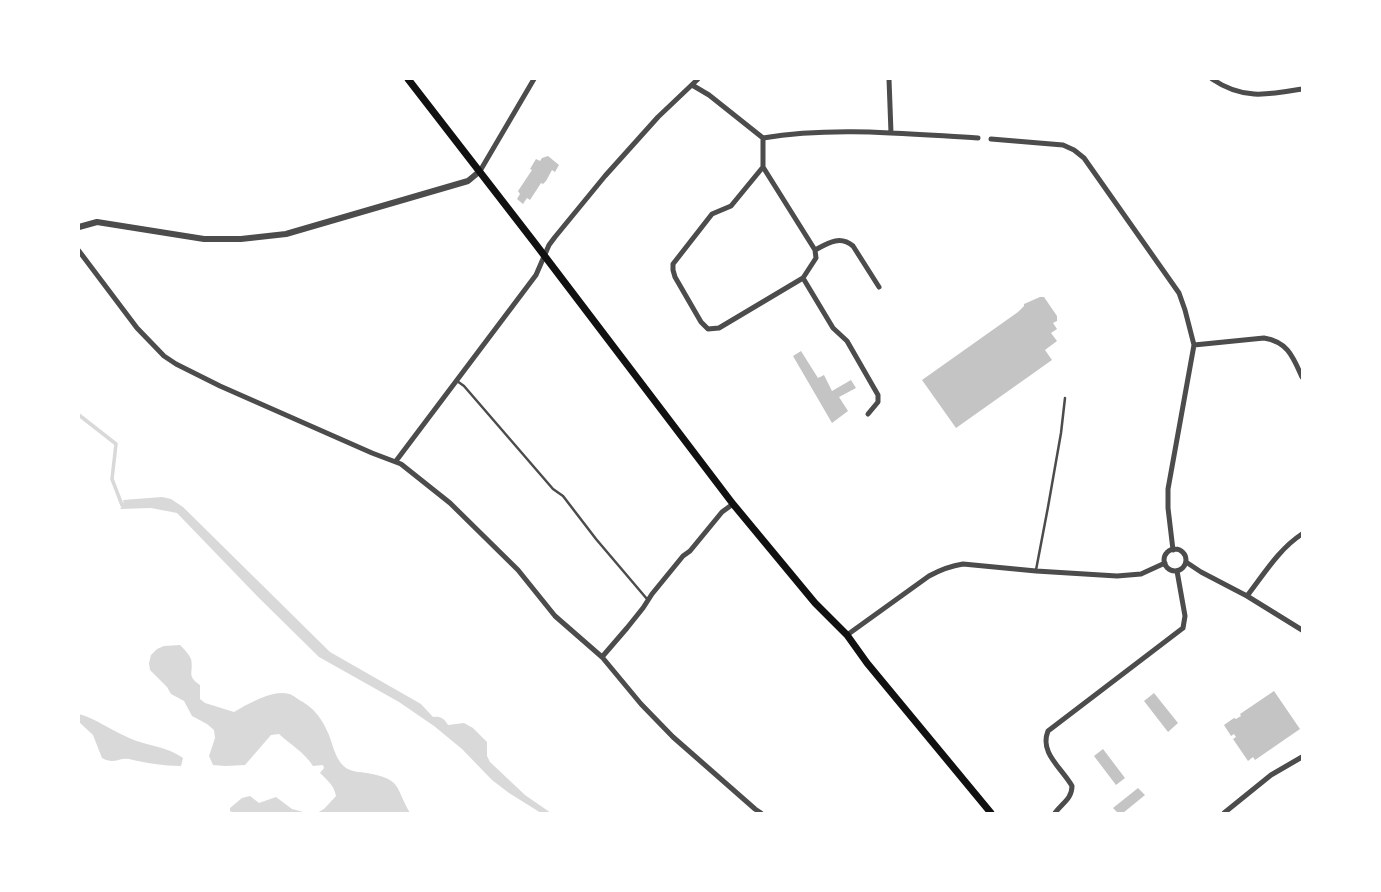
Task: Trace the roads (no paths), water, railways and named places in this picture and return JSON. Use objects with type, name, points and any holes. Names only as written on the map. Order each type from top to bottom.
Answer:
[{"type":"main road","points":[[408,79],[733,504],[815,603],[848,635],[867,663],[991,813]]},
{"type":"street","points":[[79,227],[97,222],[204,239],[241,239],[286,234],[468,181],[480,171],[534,79]]},
{"type":"street","points":[[396,461],[537,275],[551,242],[658,117],[698,79]]},
{"type":"street","points":[[889,79],[891,133]]},
{"type":"street","points":[[1212,79],[1226,88],[1248,95],[1268,95],[1302,89]]},
{"type":"street","points":[[692,85],[709,95],[763,138],[823,132],[978,138]]},
{"type":"street","points":[[763,138],[763,167],[816,250],[816,258],[803,278],[719,328],[708,329],[701,322],[675,276],[673,264],[712,214],[731,206],[763,167]]},
{"type":"street","points":[[991,139],[1063,145],[1084,158],[1179,293],[1194,345],[1168,489],[1173,550]]},
{"type":"street","points":[[816,250],[829,242],[849,242],[879,287]]},
{"type":"street","points":[[79,251],[137,328],[164,356],[265,406],[396,461],[450,503],[518,570],[555,616],[602,657],[673,737],[761,813]]},
{"type":"street","points":[[803,278],[833,328],[847,341],[878,395],[878,402],[868,414]]},
{"type":"street","points":[[1194,345],[1264,338],[1277,341],[1291,353],[1302,377]]},
{"type":"street","points":[[602,657],[683,556],[722,512],[733,504]]},
{"type":"street","points":[[1248,596],[1272,562],[1302,534]]},
{"type":"street","points":[[1185,562],[1177,571],[1171,570],[1165,563],[1166,555],[1173,550],[1182,552],[1185,562],[1248,596],[1302,630]]},
{"type":"street","points":[[848,635],[929,576],[963,564],[1127,576],[1141,574],[1165,563]]},
{"type":"street","points":[[1055,813],[1070,798],[1072,786],[1046,750],[1048,731],[1184,628],[1185,616],[1177,571]]},
{"type":"street","points":[[1224,813],[1271,775],[1302,757]]},
{"type":"lane","points":[[457,380],[553,489],[563,496],[648,600]]},
{"type":"lane","points":[[1036,571],[1065,398]]},
{"type":"waterway","points":[[79,415],[116,444],[112,479],[122,505],[125,504]]}]
